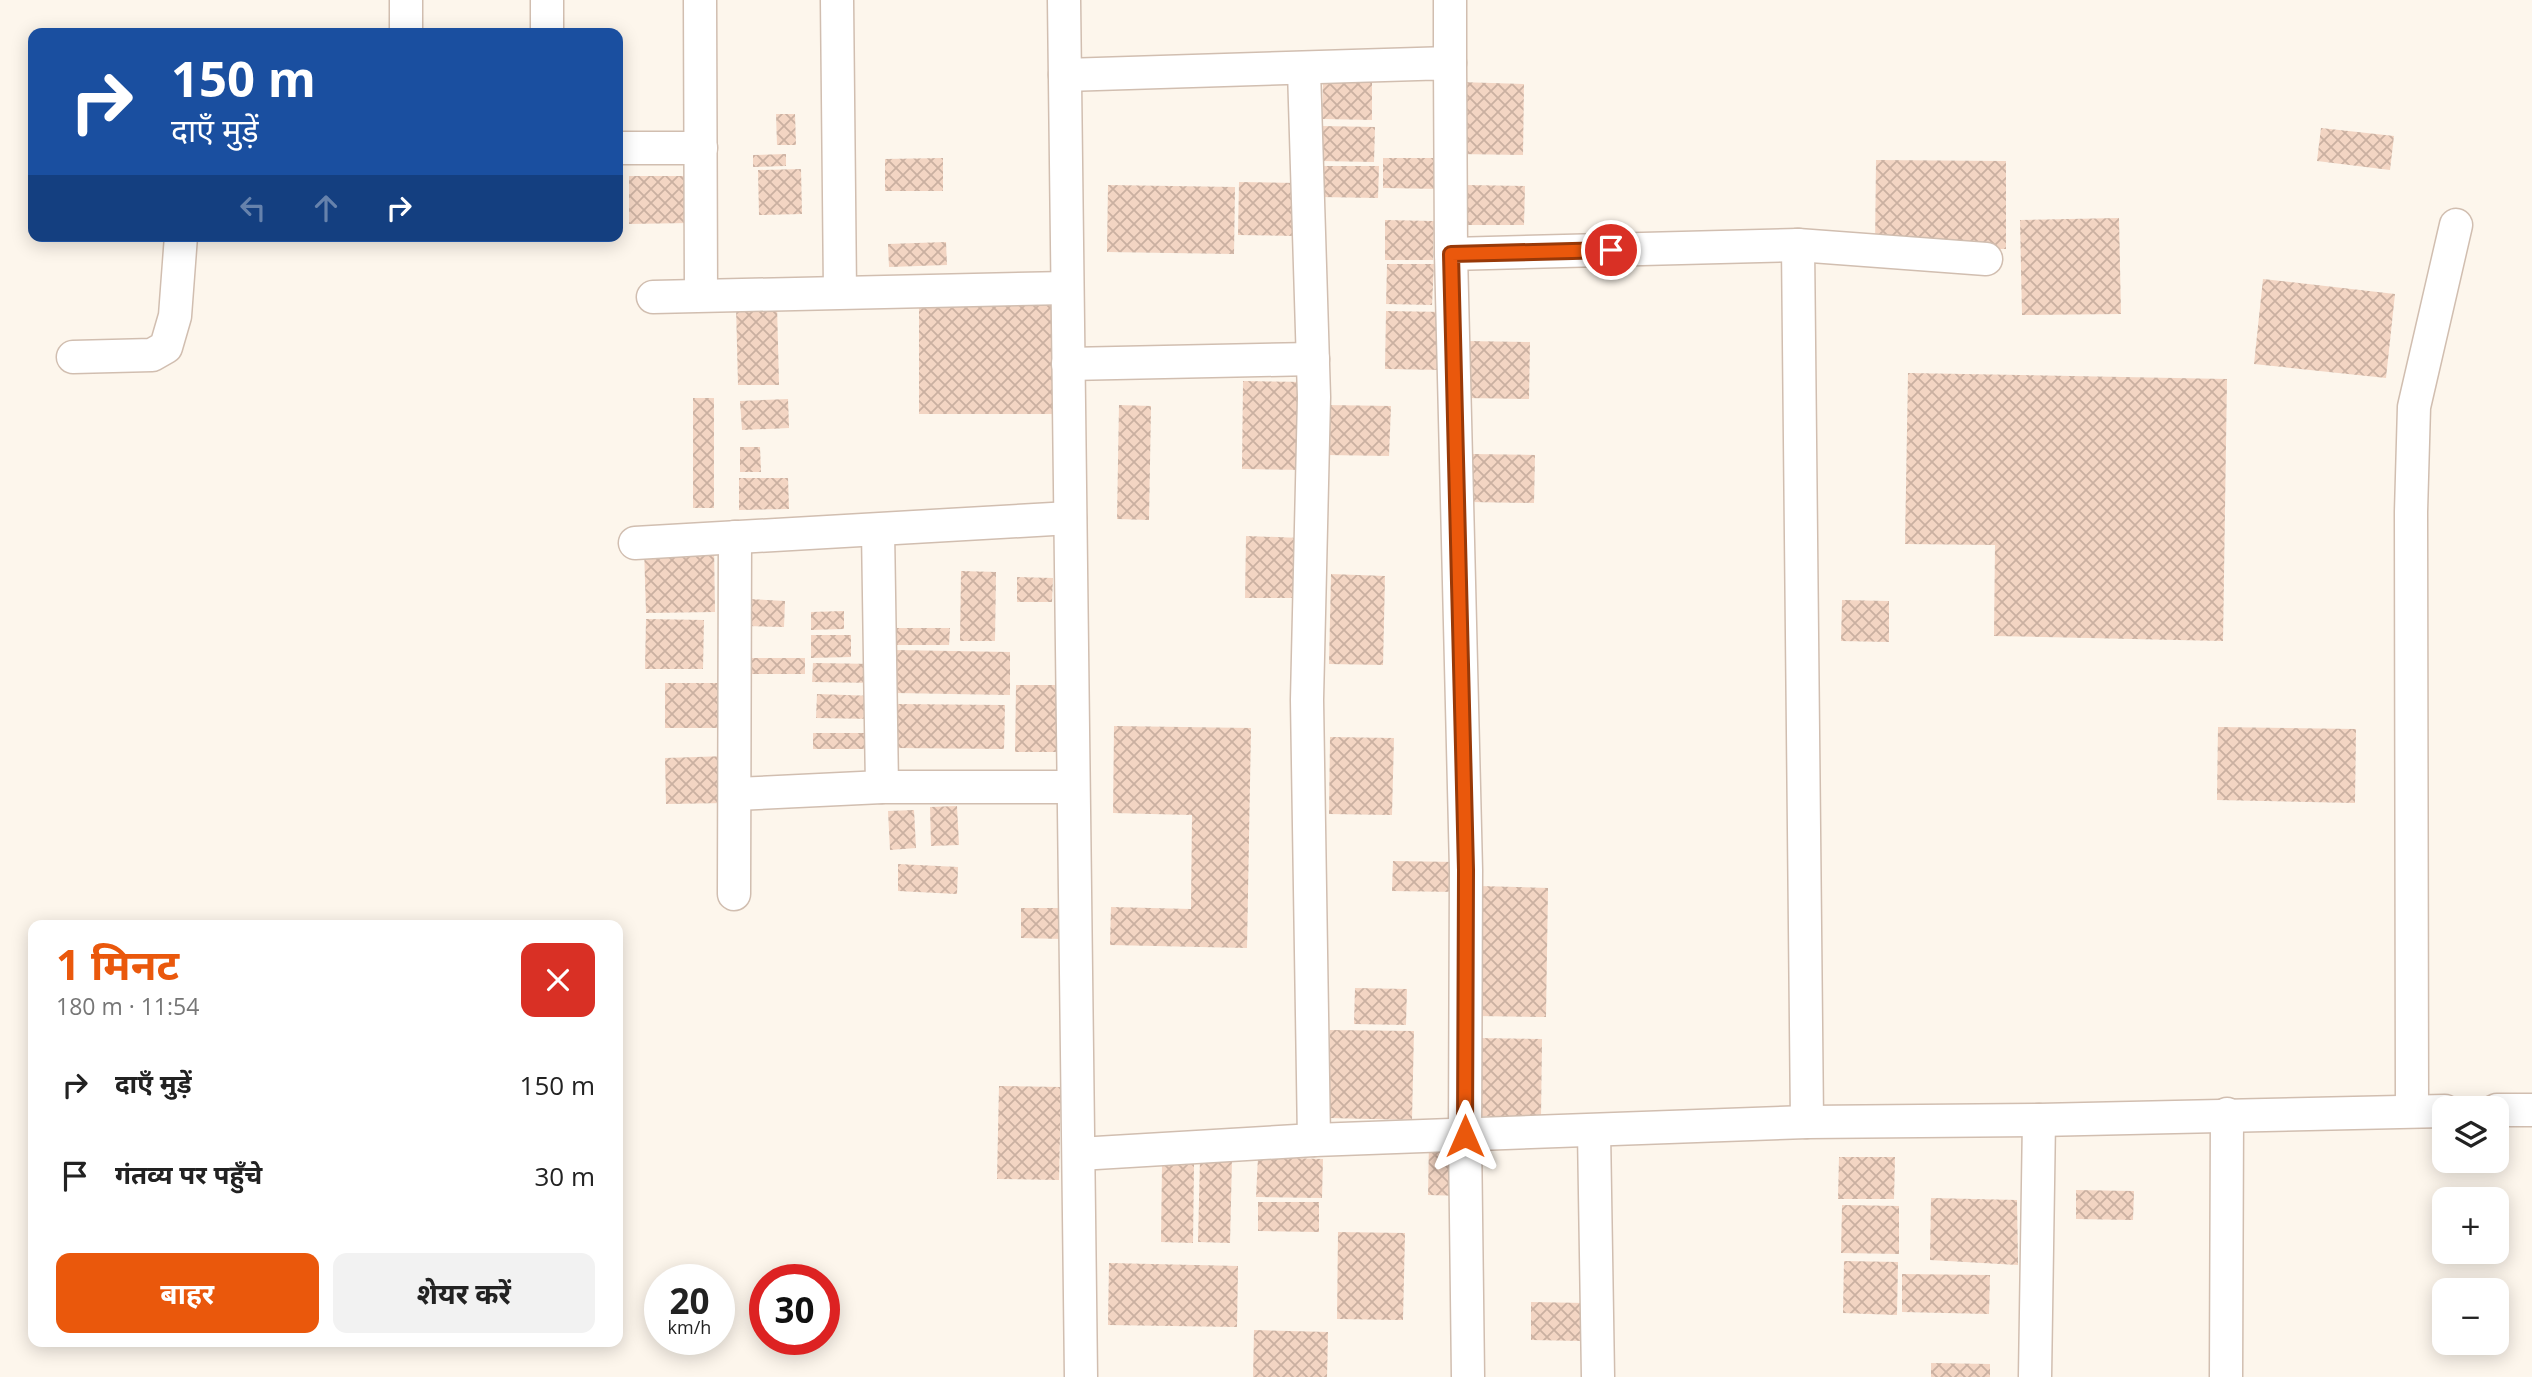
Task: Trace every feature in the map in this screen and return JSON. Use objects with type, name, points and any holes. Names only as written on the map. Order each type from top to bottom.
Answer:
[{"type":"street","points":[[406,0],[406,28]]},
{"type":"street","points":[[547,0],[547,28]]},
{"type":"street","points":[[700,0],[701,295]]},
{"type":"street","points":[[837,0],[840,292]]},
{"type":"street","points":[[1064,0],[1081,1377]]},
{"type":"street","points":[[1450,0],[1451,254],[1466,870],[1468,1377]]},
{"type":"street","points":[[1065,75],[1450,64]]},
{"type":"street","points":[[1304,69],[1314,397],[1307,700],[1314,1140]]},
{"type":"street","points":[[623,148],[701,148]]},
{"type":"street","points":[[2412,1111],[2413,407],[2456,225]]},
{"type":"street","points":[[73,357],[152,355],[166,346],[175,316],[181,242]]},
{"type":"street","points":[[1451,254],[1798,245],[1986,260]]},
{"type":"street","points":[[1798,245],[1807,1122]]},
{"type":"street","points":[[653,297],[1067,288]]},
{"type":"street","points":[[1068,364],[1313,359]]},
{"type":"street","points":[[635,542],[1070,518]]},
{"type":"street","points":[[878,530],[882,787]]},
{"type":"street","points":[[734,894],[735,537]]},
{"type":"street","points":[[736,794],[882,787],[1073,788]]},
{"type":"street","points":[[2509,1110],[2532,1110]]},
{"type":"street","points":[[1079,1154],[1314,1140],[1807,1122],[2432,1111]]},
{"type":"street","points":[[2226,1377],[2227,1114]]},
{"type":"street","points":[[2035,1377],[2039,1119]]},
{"type":"street","points":[[1594,1131],[1598,1377]]},
{"type":"building","points":[[1323,80],[1372,80],[1372,120],[1322,119]]},
{"type":"building","points":[[1459,82],[1524,84],[1523,155],[1458,154]]},
{"type":"building","points":[[776,114],[795,114],[796,145],[777,145]]},
{"type":"building","points":[[1322,126],[1375,127],[1374,162],[1322,161]]},
{"type":"building","points":[[2321,128],[2394,136],[2390,170],[2317,161]]},
{"type":"building","points":[[786,154],[786,166],[753,167],[753,155]]},
{"type":"building","points":[[943,158],[943,191],[885,191],[885,159]]},
{"type":"building","points":[[1383,158],[1440,158],[1439,189],[1383,188]]},
{"type":"building","points":[[1876,160],[2006,161],[2006,249],[1875,249]]},
{"type":"building","points":[[1321,166],[1379,166],[1378,198],[1321,197]]},
{"type":"building","points":[[801,169],[802,214],[759,215],[758,170]]},
{"type":"building","points":[[629,176],[691,176],[692,223],[629,224]]},
{"type":"building","points":[[1239,182],[1296,183],[1295,236],[1238,235]]},
{"type":"building","points":[[1108,185],[1235,187],[1234,254],[1107,252]]},
{"type":"building","points":[[1467,185],[1525,186],[1524,225],[1466,225]]},
{"type":"building","points":[[2119,218],[2121,314],[2022,315],[2020,220]]},
{"type":"building","points":[[1385,220],[1434,221],[1433,260],[1385,260]]},
{"type":"building","points":[[946,242],[947,265],[889,267],[888,244]]},
{"type":"building","points":[[1387,264],[1434,264],[1432,305],[1386,304]]},
{"type":"building","points":[[2263,279],[2395,294],[2386,378],[2254,364]]},
{"type":"building","points":[[919,303],[1058,303],[1057,414],[919,414]]},
{"type":"building","points":[[777,305],[779,385],[738,385],[736,306]]},
{"type":"building","points":[[1386,311],[1444,312],[1443,370],[1385,369]]},
{"type":"building","points":[[1466,341],[1530,342],[1529,399],[1465,398]]},
{"type":"building","points":[[1908,373],[2227,379],[2223,641],[1994,636],[1995,545],[1905,544]]},
{"type":"building","points":[[1243,381],[1306,382],[1305,470],[1242,469]]},
{"type":"building","points":[[693,398],[714,398],[714,508],[693,508]]},
{"type":"building","points":[[788,399],[789,428],[742,430],[740,401]]},
{"type":"building","points":[[1119,405],[1151,406],[1149,520],[1117,519]]},
{"type":"building","points":[[1327,405],[1391,406],[1389,456],[1326,455]]},
{"type":"building","points":[[740,447],[760,447],[761,472],[740,472]]},
{"type":"building","points":[[1471,454],[1535,455],[1534,503],[1470,502]]},
{"type":"building","points":[[739,478],[788,478],[789,509],[739,510]]},
{"type":"building","points":[[1246,536],[1301,538],[1299,598],[1245,598]]},
{"type":"building","points":[[714,546],[715,612],[646,613],[644,549]]},
{"type":"building","points":[[961,571],[996,572],[995,641],[960,641]]},
{"type":"building","points":[[1331,574],[1385,576],[1383,665],[1329,664]]},
{"type":"building","points":[[1017,577],[1053,578],[1052,602],[1017,602]]},
{"type":"building","points":[[748,599],[785,601],[784,627],[747,626]]},
{"type":"building","points":[[1842,600],[1889,601],[1889,642],[1841,641]]},
{"type":"building","points":[[844,611],[844,629],[811,630],[811,612]]},
{"type":"building","points":[[646,619],[704,620],[703,669],[645,669]]},
{"type":"building","points":[[892,628],[950,628],[949,645],[893,645]]},
{"type":"building","points":[[811,635],[851,635],[851,657],[811,658]]},
{"type":"building","points":[[895,650],[1010,652],[1010,695],[895,693]]},
{"type":"building","points":[[749,658],[805,658],[805,674],[748,674]]},
{"type":"building","points":[[813,663],[877,664],[876,683],[812,682]]},
{"type":"building","points":[[665,683],[724,683],[724,728],[665,728]]},
{"type":"building","points":[[1016,685],[1058,685],[1057,752],[1015,752]]},
{"type":"building","points":[[817,694],[875,696],[874,719],[816,718]]},
{"type":"building","points":[[894,704],[1005,705],[1004,749],[893,748]]},
{"type":"building","points":[[1114,726],[1251,728],[1247,948],[1110,945],[1111,907],[1191,909],[1192,815],[1113,813]]},
{"type":"building","points":[[2218,727],[2356,729],[2355,803],[2217,800]]},
{"type":"building","points":[[813,733],[876,733],[876,749],[813,749]]},
{"type":"building","points":[[1330,737],[1394,738],[1392,815],[1329,814]]},
{"type":"building","points":[[728,756],[729,803],[666,804],[665,758]]},
{"type":"building","points":[[957,806],[959,845],[931,846],[930,807]]},
{"type":"building","points":[[914,810],[916,848],[890,850],[888,811]]},
{"type":"building","points":[[1393,861],[1458,862],[1457,892],[1392,891]]},
{"type":"building","points":[[898,864],[958,867],[957,894],[898,891]]},
{"type":"building","points":[[1479,886],[1548,888],[1546,1017],[1477,1016]]},
{"type":"building","points":[[1021,908],[1064,908],[1063,939],[1021,938]]},
{"type":"building","points":[[1355,988],[1407,989],[1406,1025],[1354,1024]]},
{"type":"building","points":[[1330,1030],[1414,1031],[1412,1120],[1328,1118]]},
{"type":"building","points":[[1476,1038],[1542,1039],[1541,1117],[1475,1116]]},
{"type":"building","points":[[999,1086],[1061,1087],[1059,1180],[997,1179]]},
{"type":"building","points":[[1429,1141],[1463,1142],[1462,1196],[1428,1195]]},
{"type":"building","points":[[1258,1157],[1323,1159],[1322,1198],[1256,1197]]},
{"type":"building","points":[[1839,1157],[1895,1157],[1894,1199],[1838,1199]]},
{"type":"building","points":[[1200,1160],[1232,1160],[1230,1243],[1198,1242]]},
{"type":"building","points":[[1162,1164],[1194,1164],[1193,1243],[1161,1242]]},
{"type":"building","points":[[2076,1190],[2134,1191],[2133,1220],[2076,1219]]},
{"type":"building","points":[[1931,1198],[2017,1200],[2018,1265],[1930,1260]]},
{"type":"building","points":[[1258,1202],[1319,1202],[1319,1232],[1258,1231]]},
{"type":"building","points":[[1842,1205],[1899,1206],[1899,1254],[1841,1253]]},
{"type":"building","points":[[1338,1232],[1405,1233],[1403,1320],[1337,1319]]},
{"type":"building","points":[[1844,1261],[1898,1262],[1897,1315],[1843,1313]]},
{"type":"building","points":[[1109,1263],[1238,1266],[1237,1327],[1108,1325]]},
{"type":"building","points":[[1902,1274],[1990,1275],[1989,1314],[1902,1312]]},
{"type":"building","points":[[1531,1302],[1586,1303],[1585,1341],[1531,1340]]},
{"type":"building","points":[[1254,1330],[1328,1332],[1327,1377],[1253,1377]]},
{"type":"building","points":[[1931,1363],[1990,1364],[1990,1377],[1931,1377]]},
{"type":"route","points":[[1465,1136],[1466,870],[1451,254],[1611,250]]}]
